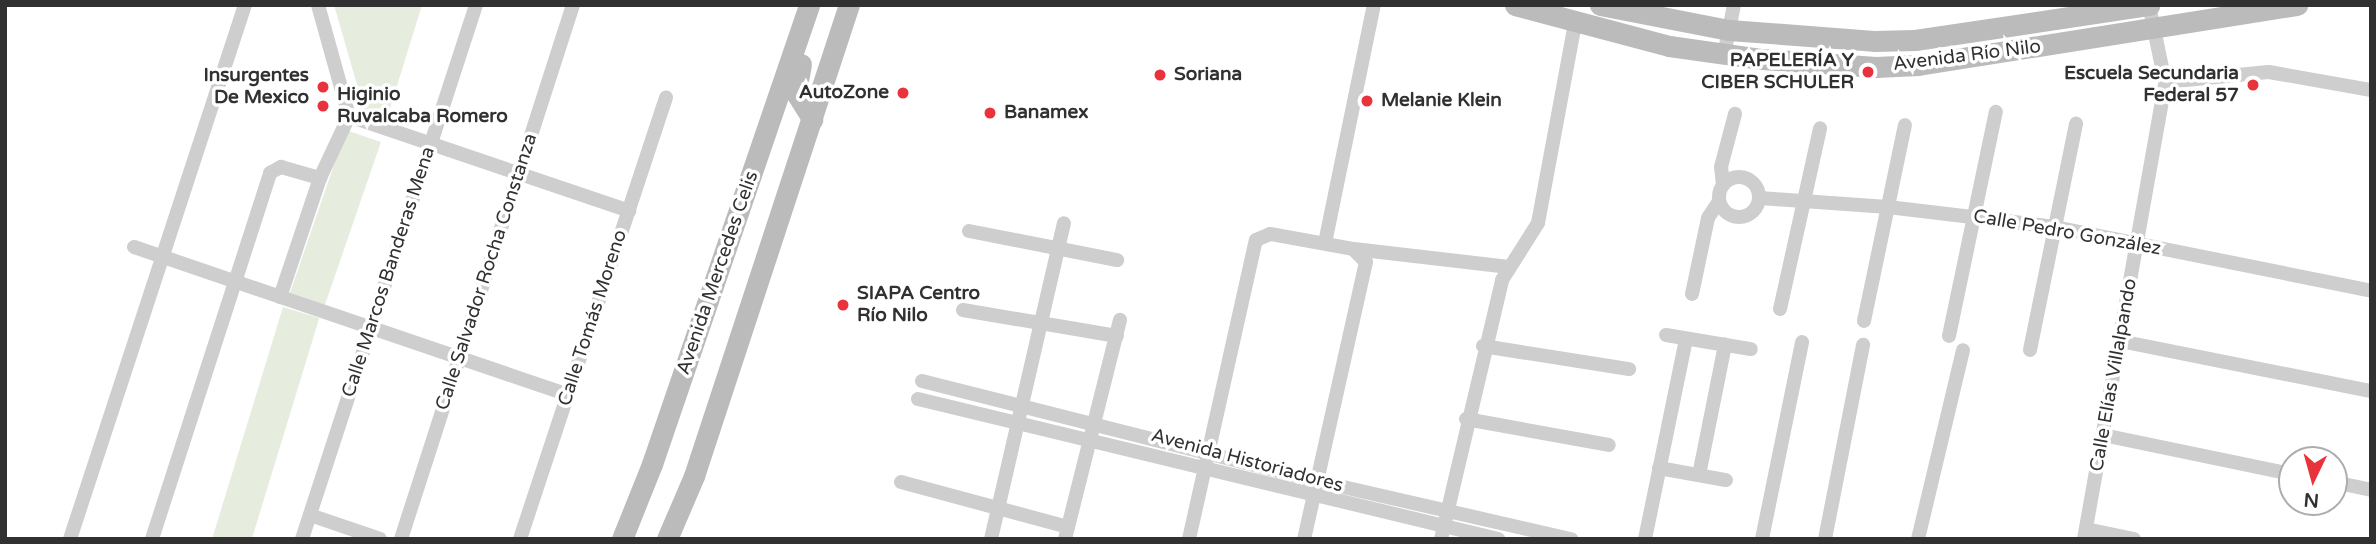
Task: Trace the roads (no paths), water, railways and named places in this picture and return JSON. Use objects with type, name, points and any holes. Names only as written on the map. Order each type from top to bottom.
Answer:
[{"type":"main road","name":"Avenida Mercedes Celis","points":[[622,539],[648,476],[809,5]]},
{"type":"main road","points":[[812,119],[796,93],[818,5]]},
{"type":"main road","name":"Avenida Mercedes Celis","points":[[667,539],[694,476],[849,5]]},
{"type":"main road","name":"Avenida Río Nilo","points":[[1515,5],[1575,23],[1724,55],[1904,66],[2099,38],[2297,5]]},
{"type":"main road","name":"Avenida Río Nilo","points":[[1600,5],[1729,30],[1915,40],[2088,10],[2149,5]]},
{"type":"street","points":[[70,539],[245,5]]},
{"type":"street","points":[[280,297],[320,178],[349,116],[318,5]]},
{"type":"street","name":"Calle Marcos Banderas Mena","points":[[302,539],[476,5]]},
{"type":"street","name":"Calle Salvador Rocha Constanza","points":[[401,539],[573,5]]},
{"type":"street","points":[[1325,243],[1374,5]]},
{"type":"street","points":[[1724,55],[1734,5]]},
{"type":"street","name":"Calle Elías Villalpando","points":[[2085,534],[2165,82],[2149,5]]},
{"type":"street","points":[[2088,10],[2099,38]]},
{"type":"street","points":[[1444,525],[1483,346],[1509,267],[1525,250],[1538,223],[1575,23]]},
{"type":"street","points":[[2165,82],[2269,72],[2371,90]]},
{"type":"street","name":"Calle Tomás Moreno","points":[[520,539],[666,98]]},
{"type":"street","points":[[1949,335],[1996,112]]},
{"type":"street","points":[[1692,294],[1708,218],[1719,201],[1723,185],[1721,167],[1735,114]]},
{"type":"street","points":[[349,116],[430,146],[629,211]]},
{"type":"street","points":[[2029,350],[2076,124]]},
{"type":"street","points":[[1864,320],[1905,125]]},
{"type":"street","points":[[1780,309],[1820,128]]},
{"type":"street","points":[[152,539],[272,170],[281,167],[320,178]]},
{"type":"street","points":[[1719,201],[1731,216],[1741,218],[1757,208],[1760,198],[1751,181],[1741,177],[1723,185]]},
{"type":"street","name":"Calle Pedro González","points":[[1760,198],[1888,207],[2055,228],[2371,291]]},
{"type":"street","points":[[991,539],[1064,223]]},
{"type":"street","points":[[969,232],[1117,260]]},
{"type":"street","points":[[1189,539],[1256,240],[1270,234],[1353,248],[1509,267]]},
{"type":"street","points":[[134,247],[568,395]]},
{"type":"street","points":[[1304,539],[1366,262],[1353,248]]},
{"type":"street","points":[[963,310],[1117,336]]},
{"type":"street","points":[[901,482],[1066,533],[1120,320]]},
{"type":"street","points":[[1666,335],[1751,349]]},
{"type":"street","points":[[1645,539],[1686,339]]},
{"type":"street","points":[[2120,341],[2371,391]]},
{"type":"street","points":[[1762,539],[1802,342]]},
{"type":"street","points":[[1699,475],[1725,345]]},
{"type":"street","points":[[1825,539],[1863,345]]},
{"type":"street","points":[[1483,346],[1629,369]]},
{"type":"street","points":[[1918,539],[1963,350]]},
{"type":"street","name":"Avenida Historiadores","points":[[922,381],[1209,451],[1317,481],[1444,525],[1572,539]]},
{"type":"street","name":"Avenida Historiadores","points":[[918,399],[1017,421],[1313,497],[1498,539]]},
{"type":"street","points":[[1466,419],[1609,445]]},
{"type":"street","points":[[2103,435],[2278,471]]},
{"type":"street","points":[[1659,468],[1726,480]]},
{"type":"street","points":[[2348,485],[2371,490]]},
{"type":"street","points":[[310,515],[380,539]]},
{"type":"street","points":[[2085,534],[2134,539]]},
{"type":"place","name":"PAPELERÍA Y CIBER SCHULER","points":[[1868,72]]},
{"type":"place","name":"Soriana","points":[[1160,75]]},
{"type":"place","name":"Escuela Secundaria Federal 57","points":[[2253,85]]},
{"type":"place","name":"Insurgentes De Mexico","points":[[323,87]]},
{"type":"place","name":"AutoZone","points":[[903,93]]},
{"type":"place","name":"Melanie Klein","points":[[1367,101]]},
{"type":"place","name":"Higinio Ruvalcaba Romero","points":[[323,106]]},
{"type":"place","name":"Banamex","points":[[990,113]]},
{"type":"place","name":"SIAPA Centro Río Nilo","points":[[843,305]]}]
